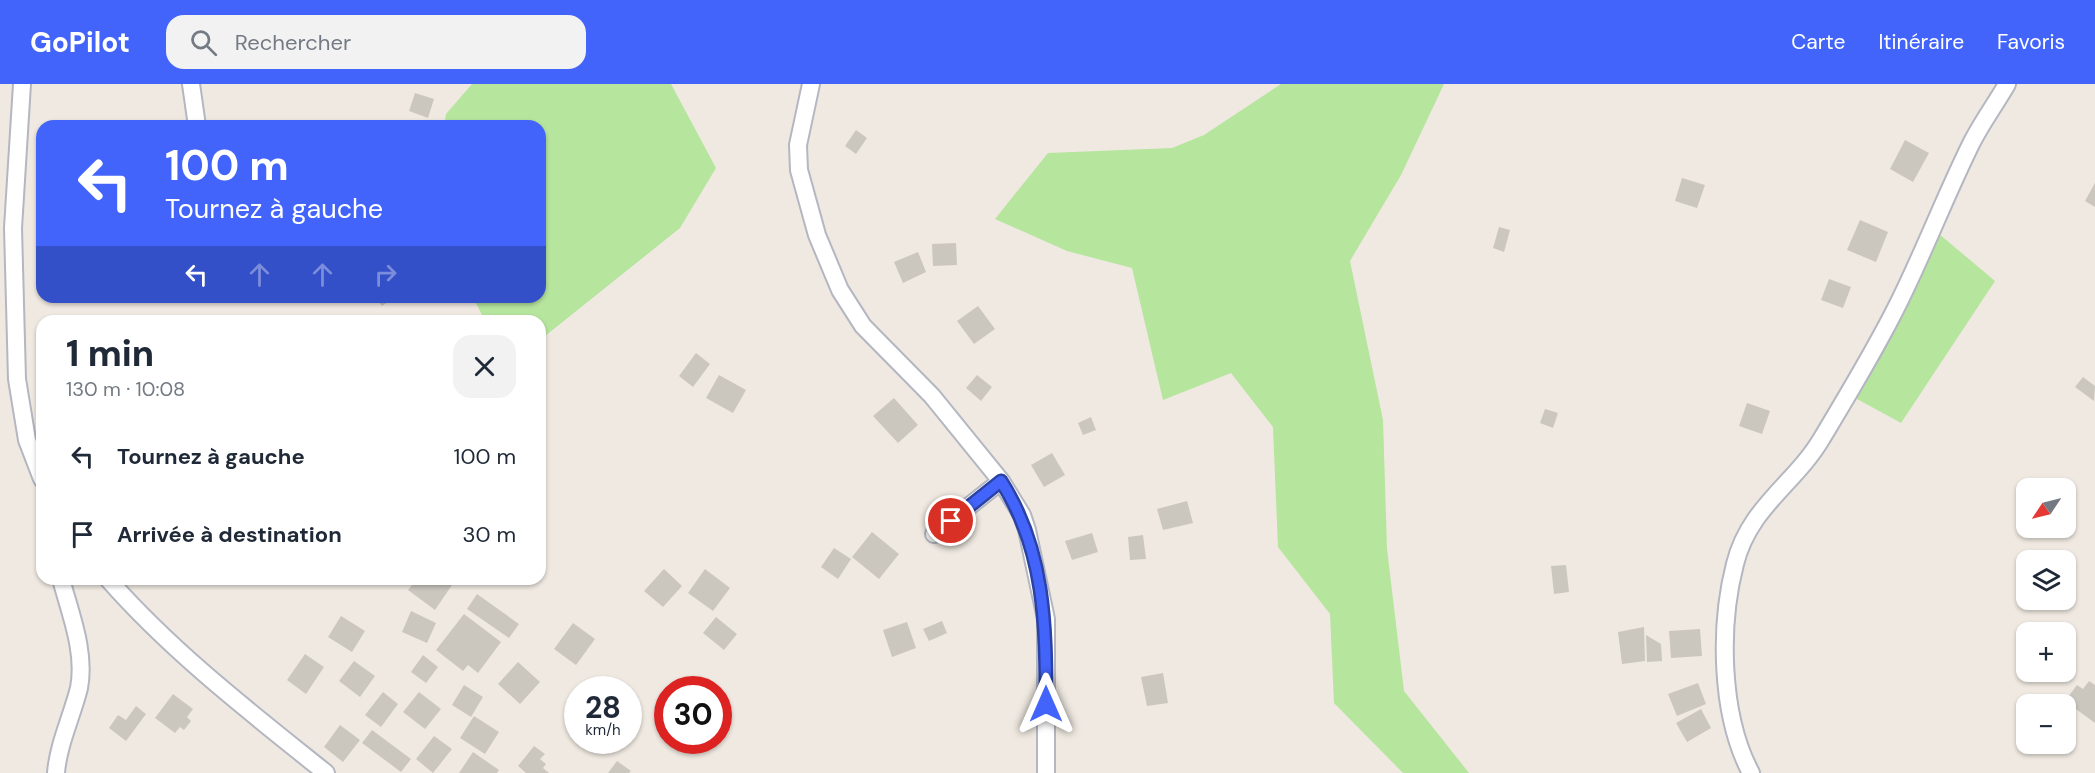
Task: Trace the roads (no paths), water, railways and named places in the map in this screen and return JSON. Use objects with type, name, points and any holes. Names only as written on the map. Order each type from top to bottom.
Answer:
[{"type":"street","points":[[22,84],[12,228],[17,379],[27,440],[36,463]]},
{"type":"street","points":[[191,84],[196,120]]},
{"type":"street","points":[[811,84],[798,145],[799,170],[817,235],[840,290],[863,326],[932,396],[1001,481],[1022,516],[1027,530],[1046,620],[1046,773]]},
{"type":"street","points":[[1751,773],[1742,756],[1727,693],[1725,654],[1728,600],[1735,562],[1747,533],[1766,502],[1820,442],[1844,401],[1900,299],[1971,144],[2007,84]]},
{"type":"street","points":[[934,534],[1001,481]]},
{"type":"street","points":[[56,773],[79,687],[80,668],[76,635],[63,585]]},
{"type":"street","points":[[114,585],[147,620],[218,684],[326,773]]}]
